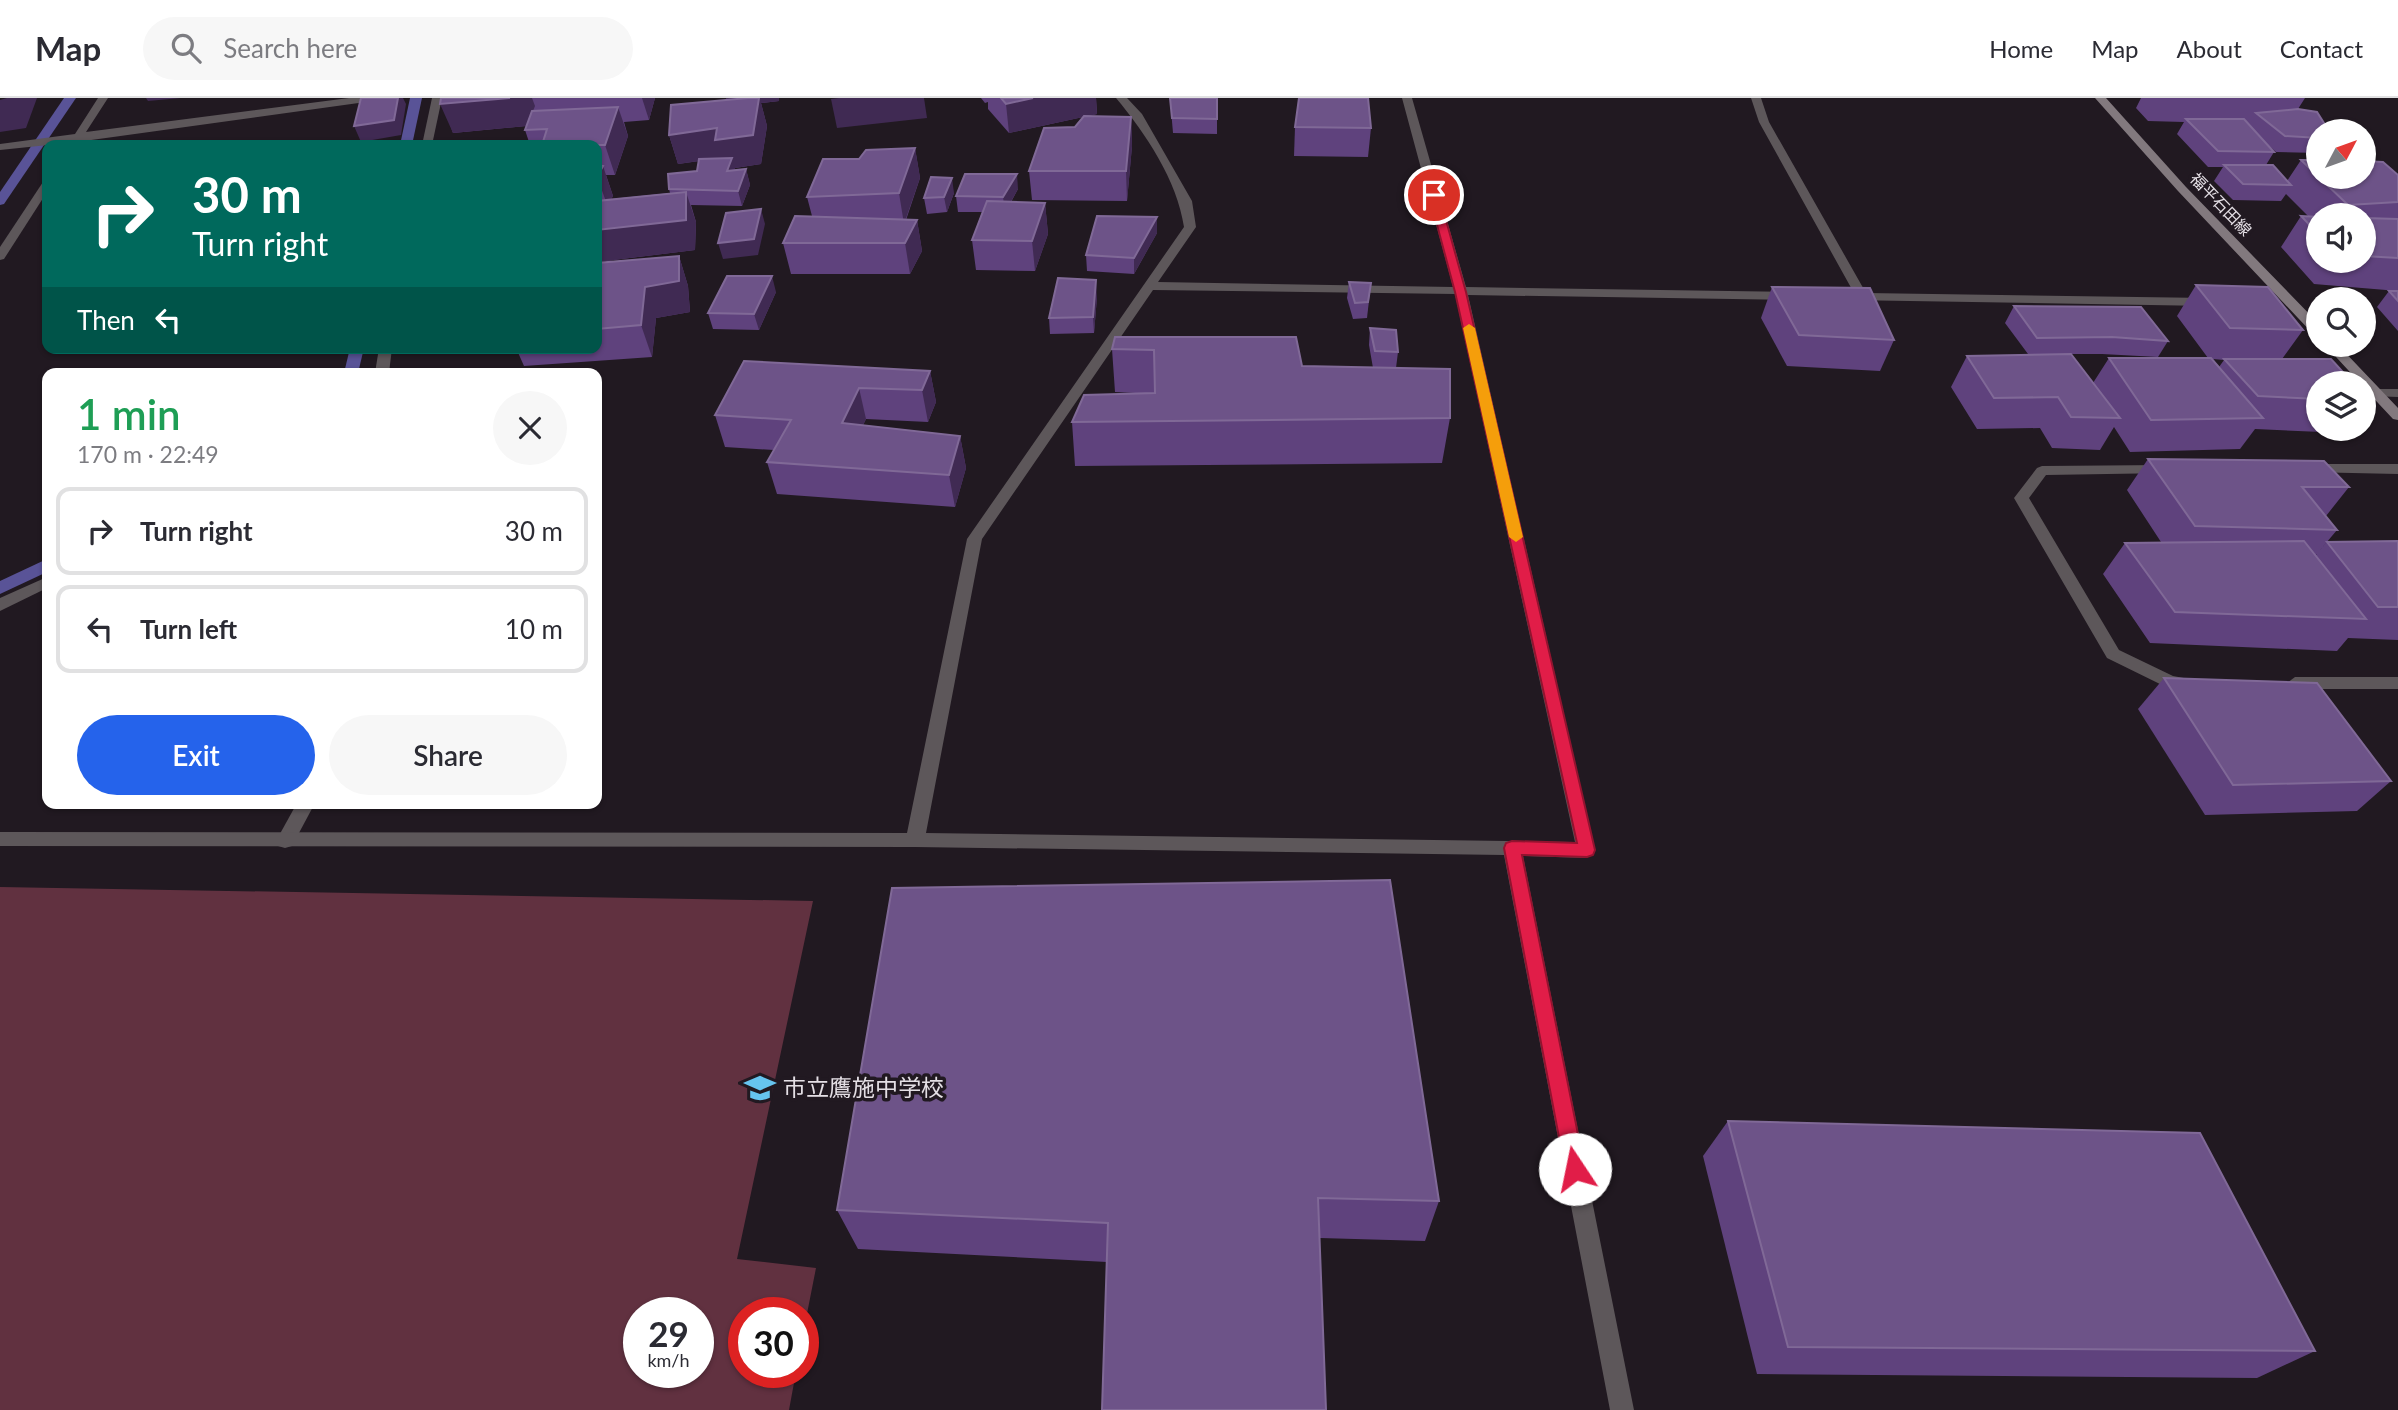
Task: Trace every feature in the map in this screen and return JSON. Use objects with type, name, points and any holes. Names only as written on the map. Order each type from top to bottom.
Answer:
[{"type":"main road","name":"福平石田線","points":[[2100,98],[2285,304],[2306,321]]},
{"type":"main road","points":[[2342,357],[2355,371]]},
{"type":"main road","points":[[2376,393],[2398,416]]},
{"type":"street","points":[[76,140],[103,98]]},
{"type":"street","points":[[47,140],[373,98]]},
{"type":"street","points":[[428,140],[437,98]]},
{"type":"street","points":[[915,840],[975,539],[1190,227],[1186,201],[1137,114],[1121,98]]},
{"type":"street","points":[[0,839],[915,840],[1587,850],[1461,292],[1407,98]]},
{"type":"street","points":[[1756,98],[1764,121],[1862,298]]},
{"type":"street","points":[[0,147],[42,141]]},
{"type":"street","points":[[0,256],[42,192]]},
{"type":"street","points":[[1151,286],[1807,297]]},
{"type":"street","points":[[1834,297],[2222,303]]},
{"type":"street","points":[[2376,393],[2398,393]]},
{"type":"street","points":[[2288,470],[2398,469]]},
{"type":"street","points":[[2179,470],[2042,471],[2021,498],[2113,653],[2170,682],[2197,682]]},
{"type":"street","points":[[0,605],[42,584]]},
{"type":"street","points":[[2277,683],[2398,683]]},
{"type":"street","points":[[285,841],[303,809]]},
{"type":"street","points":[[1512,848],[1622,1410]]},
{"type":"shaded area","points":[[0,887],[813,901],[737,1259],[816,1268],[810,1297],[728,1297],[728,1388],[793,1388],[789,1410],[0,1410]]},
{"type":"building","points":[[361,98],[398,98],[394,120],[354,126]]},
{"type":"building","points":[[441,98],[510,98],[440,104]]},
{"type":"building","points":[[759,98],[753,135],[715,140],[717,128],[669,135],[671,105]]},
{"type":"building","points":[[1001,98],[1033,98],[1006,104]]},
{"type":"building","points":[[1170,98],[1217,98],[1217,119],[1172,118]]},
{"type":"building","points":[[1299,98],[1368,98],[1371,128],[1295,127]]},
{"type":"building","points":[[618,107],[605,145],[602,145],[602,140],[544,140],[547,129],[525,130],[532,111]]},
{"type":"building","points":[[2298,109],[2317,112],[2321,119],[2306,119],[2306,137],[2285,136],[2256,113]]},
{"type":"building","points":[[1084,116],[1131,117],[1126,171],[1029,171],[1044,128],[1075,127]]},
{"type":"building","points":[[2186,119],[2244,119],[2274,152],[2218,151]]},
{"type":"building","points":[[915,148],[899,193],[807,197],[823,159],[859,159],[866,150]]},
{"type":"building","points":[[732,158],[727,171],[746,169],[738,191],[669,189],[668,174],[697,171],[699,159]]},
{"type":"building","points":[[2376,162],[2383,162],[2398,175],[2398,202],[2346,203],[2331,189],[2376,189]]},
{"type":"building","points":[[2224,165],[2273,165],[2291,185],[2243,184]]},
{"type":"building","points":[[965,174],[1017,174],[1003,197],[956,196]]},
{"type":"building","points":[[931,177],[952,178],[944,197],[924,198]]},
{"type":"building","points":[[686,192],[686,220],[602,229],[602,200]]},
{"type":"building","points":[[987,201],[1045,203],[1032,241],[972,240]]},
{"type":"building","points":[[761,209],[754,239],[718,243],[726,213]]},
{"type":"building","points":[[795,216],[917,220],[905,243],[783,243]]},
{"type":"building","points":[[1097,216],[1157,217],[1134,258],[1086,255]]},
{"type":"building","points":[[2376,218],[2398,219],[2398,258],[2376,257]]},
{"type":"building","points":[[679,256],[679,281],[645,287],[641,325],[602,329],[602,263]]},
{"type":"building","points":[[727,276],[772,276],[754,314],[708,313]]},
{"type":"building","points":[[1058,278],[1096,280],[1093,317],[1049,318]]},
{"type":"building","points":[[1349,282],[1371,283],[1368,302],[1355,303]]},
{"type":"building","points":[[2196,285],[2268,287],[2303,330],[2230,328]]},
{"type":"building","points":[[1772,287],[1870,288],[1894,340],[1799,335]]},
{"type":"building","points":[[2389,291],[2398,291],[2398,301]]},
{"type":"building","points":[[2014,306],[2141,307],[2168,341],[2112,337],[2037,338]]},
{"type":"building","points":[[1370,328],[1396,330],[1398,352],[1375,351]]},
{"type":"building","points":[[1115,337],[1296,337],[1302,366],[1450,369],[1450,418],[1072,422],[1084,395],[1155,393],[1154,350],[1112,349]]},
{"type":"building","points":[[2071,354],[2120,418],[2071,417],[2058,397],[1994,398],[1967,356]]},
{"type":"building","points":[[2109,358],[2211,358],[2263,418],[2151,420]]},
{"type":"building","points":[[2224,359],[2331,359],[2342,371],[2306,371],[2306,398],[2258,396]]},
{"type":"building","points":[[744,361],[930,371],[922,390],[859,388],[842,423],[960,436],[949,475],[767,462],[791,420],[715,415]]},
{"type":"building","points":[[2148,459],[2324,461],[2349,487],[2302,487],[2337,530],[2195,526]]},
{"type":"building","points":[[2304,541],[2366,619],[2175,612],[2125,543]]},
{"type":"building","points":[[2398,541],[2398,607],[2378,607],[2327,542]]},
{"type":"building","points":[[2164,678],[2317,683],[2391,781],[2233,785]]},
{"type":"building","points":[[1390,880],[1439,1201],[1318,1198],[1326,1410],[1102,1410],[1108,1223],[837,1210],[892,888]]},
{"type":"building","points":[[1728,1121],[2200,1133],[2315,1351],[1788,1347]]},
{"type":"waterway","points":[[0,201],[70,98]]},
{"type":"waterway","points":[[407,140],[416,98]]},
{"type":"waterway","points":[[352,368],[356,354]]},
{"type":"waterway","points":[[0,588],[42,567]]},
{"type":"slow traffic","points":[[1469,328],[1516,537]]},
{"type":"place","name":"市立鷹施中学校","points":[[760,1088]]},
{"type":"route","points":[[1434,195],[1461,292],[1587,850],[1512,848],[1575,1169]]}]
